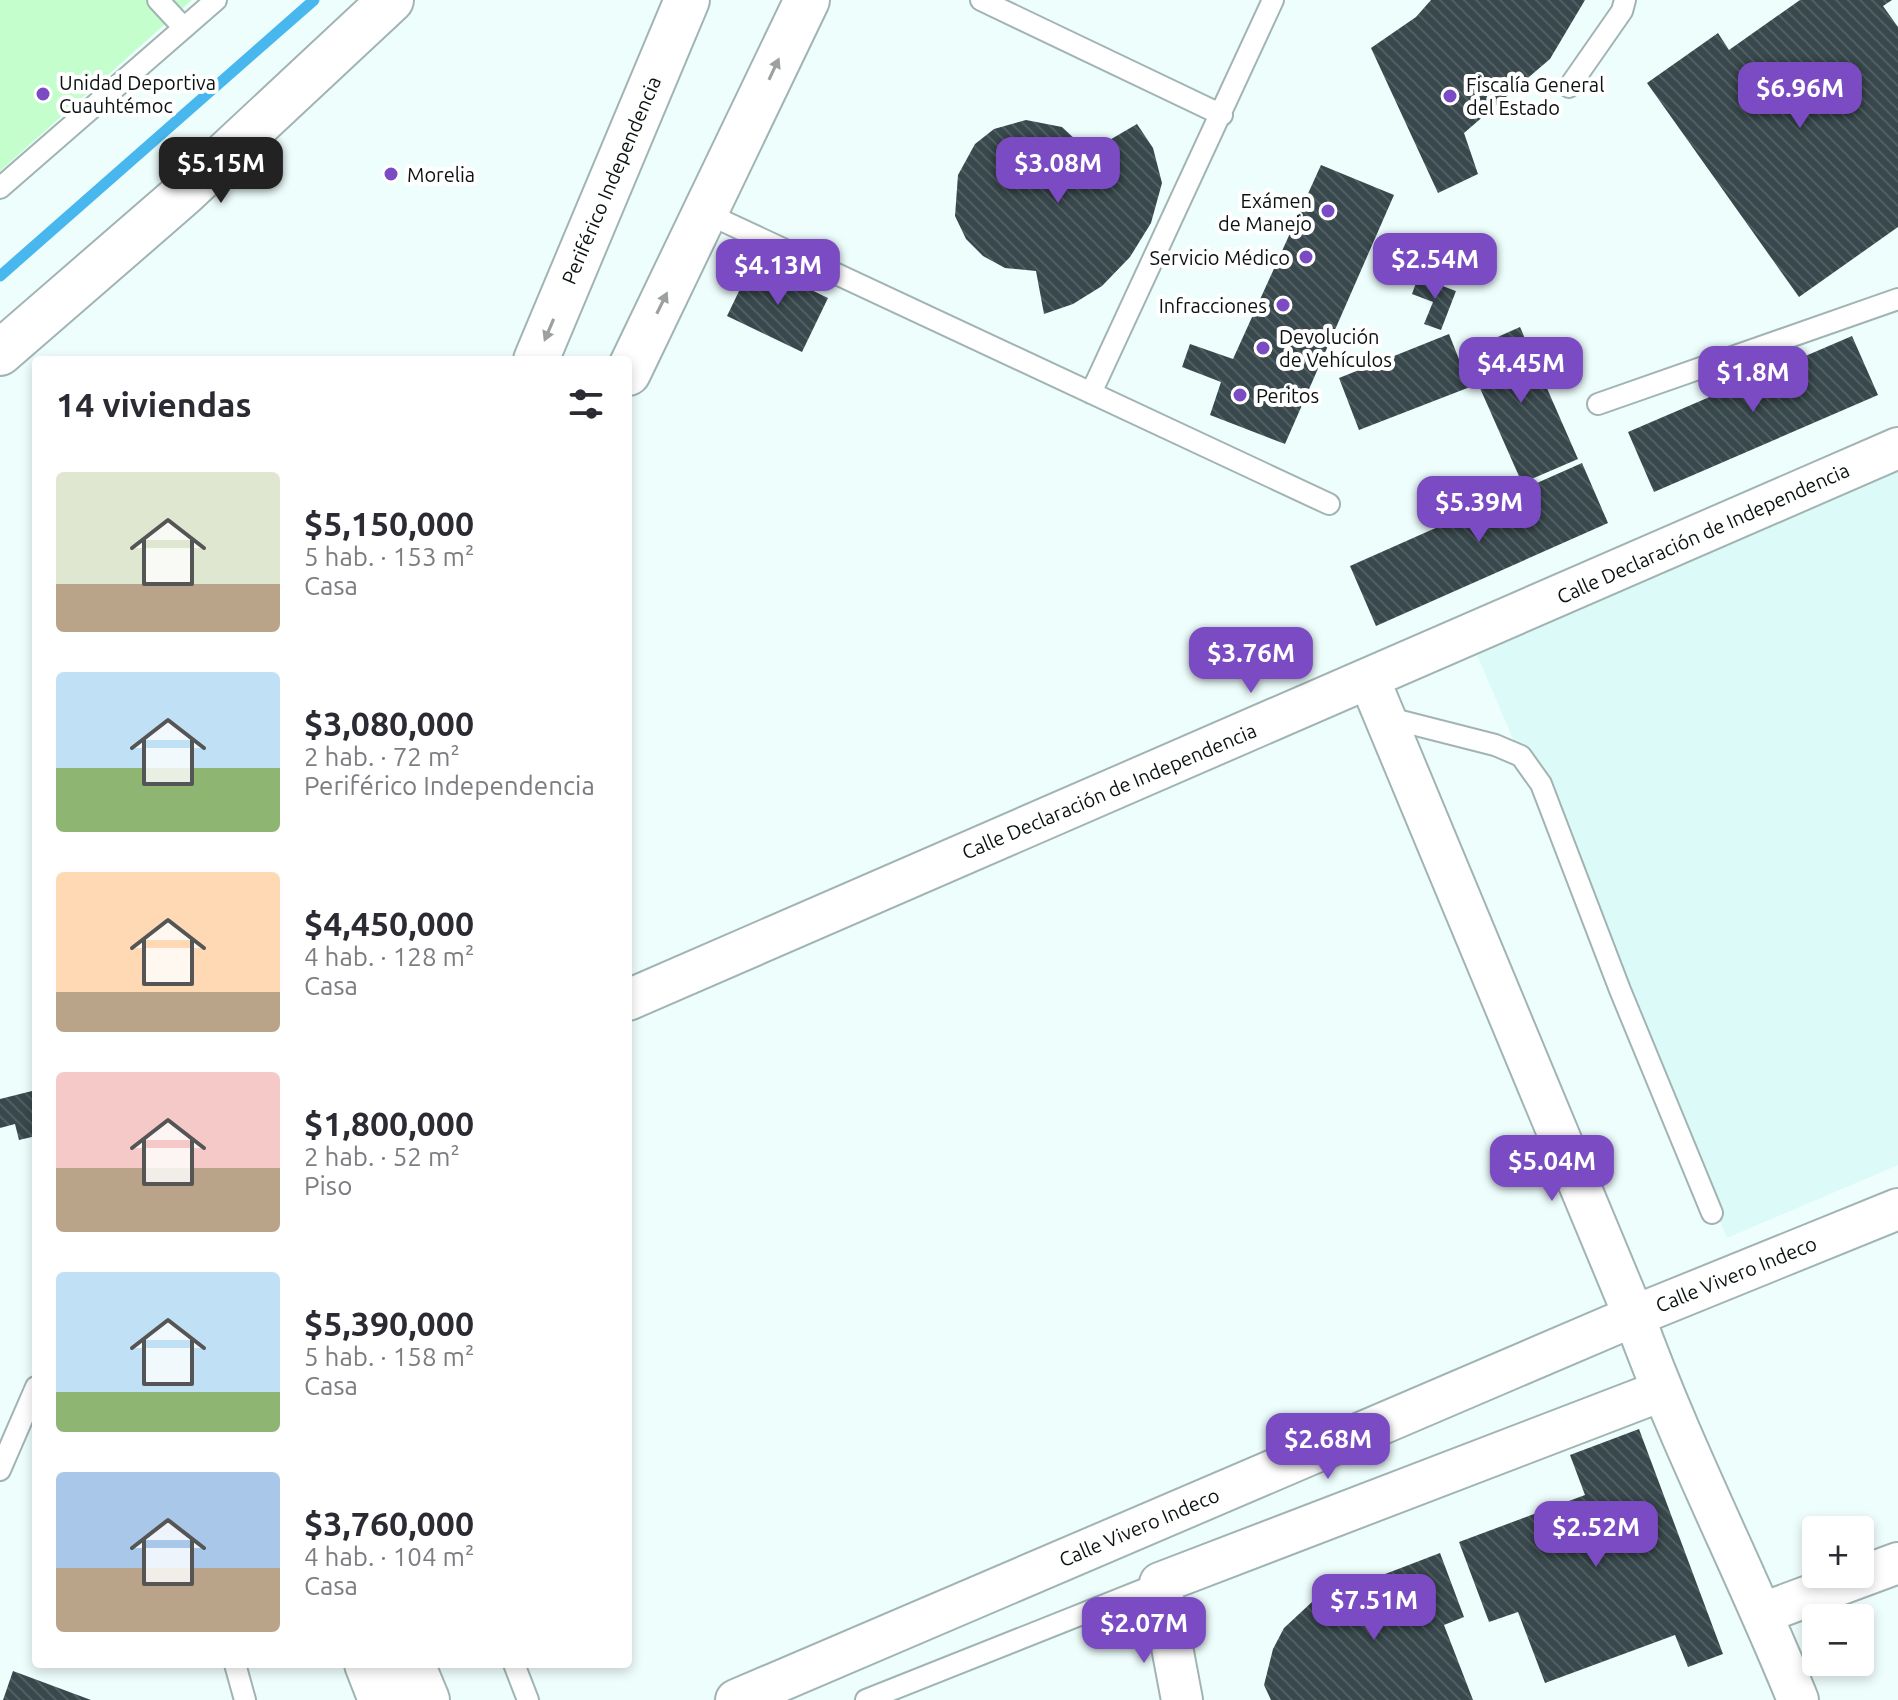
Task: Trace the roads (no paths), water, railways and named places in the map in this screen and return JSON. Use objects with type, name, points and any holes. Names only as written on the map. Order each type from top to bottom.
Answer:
[{"type":"main road","points":[[0,353],[182,195],[391,0]]},
{"type":"main road","name":"Periférico Independencia","points":[[538,356],[687,0]]},
{"type":"main road","points":[[632,365],[807,0]]},
{"type":"main road","points":[[342,1668],[354,1700]]},
{"type":"main road","points":[[369,1668],[381,1700]]},
{"type":"main road","points":[[414,1668],[427,1700]]},
{"type":"main road","points":[[445,1668],[457,1700]]},
{"type":"street","name":"Calle Declaración de Independencia","points":[[632,998],[1898,448]]},
{"type":"street","points":[[1369,679],[1634,1316],[1661,1391],[1763,1613],[1798,1700]]},
{"type":"street","name":"Calle Vivero Indeco","points":[[736,1700],[1634,1316],[1898,1209]]},
{"type":"street","points":[[1182,1700],[1160,1583],[1661,1391]]},
{"type":"street","points":[[1763,1613],[1898,1563]]},
{"type":"lane","points":[[158,0],[184,28]]},
{"type":"lane","points":[[0,188],[216,0]]},
{"type":"lane","points":[[981,0],[1222,115]]},
{"type":"lane","points":[[1091,393],[1273,0]]},
{"type":"lane","points":[[1569,87],[1622,11],[1625,0]]},
{"type":"lane","points":[[706,213],[1329,504]]},
{"type":"lane","points":[[1598,404],[1898,299]]},
{"type":"lane","points":[[1385,717],[1495,745],[1521,756],[1541,784],[1620,990],[1712,1213]]},
{"type":"lane","points":[[0,1470],[32,1396]]},
{"type":"lane","points":[[866,1700],[1160,1583]]},
{"type":"lane","points":[[236,1668],[245,1700]]},
{"type":"lane","points":[[516,1668],[528,1700]]},
{"type":"waterway","points":[[0,276],[314,0]]},
{"type":"place","name":"Unidad Deportiva Cuauhtémoc","points":[[43,94]]},
{"type":"place","name":"Fiscalía General del Estado","points":[[1450,96]]},
{"type":"place","name":"Morelia","points":[[391,174]]},
{"type":"place","name":"Exámen de Manejo","points":[[1328,211]]},
{"type":"place","name":"Servicio Médico","points":[[1306,257]]},
{"type":"place","name":"Infracciones","points":[[1283,305]]},
{"type":"place","name":"Devolución de Vehículos","points":[[1263,348]]},
{"type":"place","name":"Peritos","points":[[1240,395]]}]
